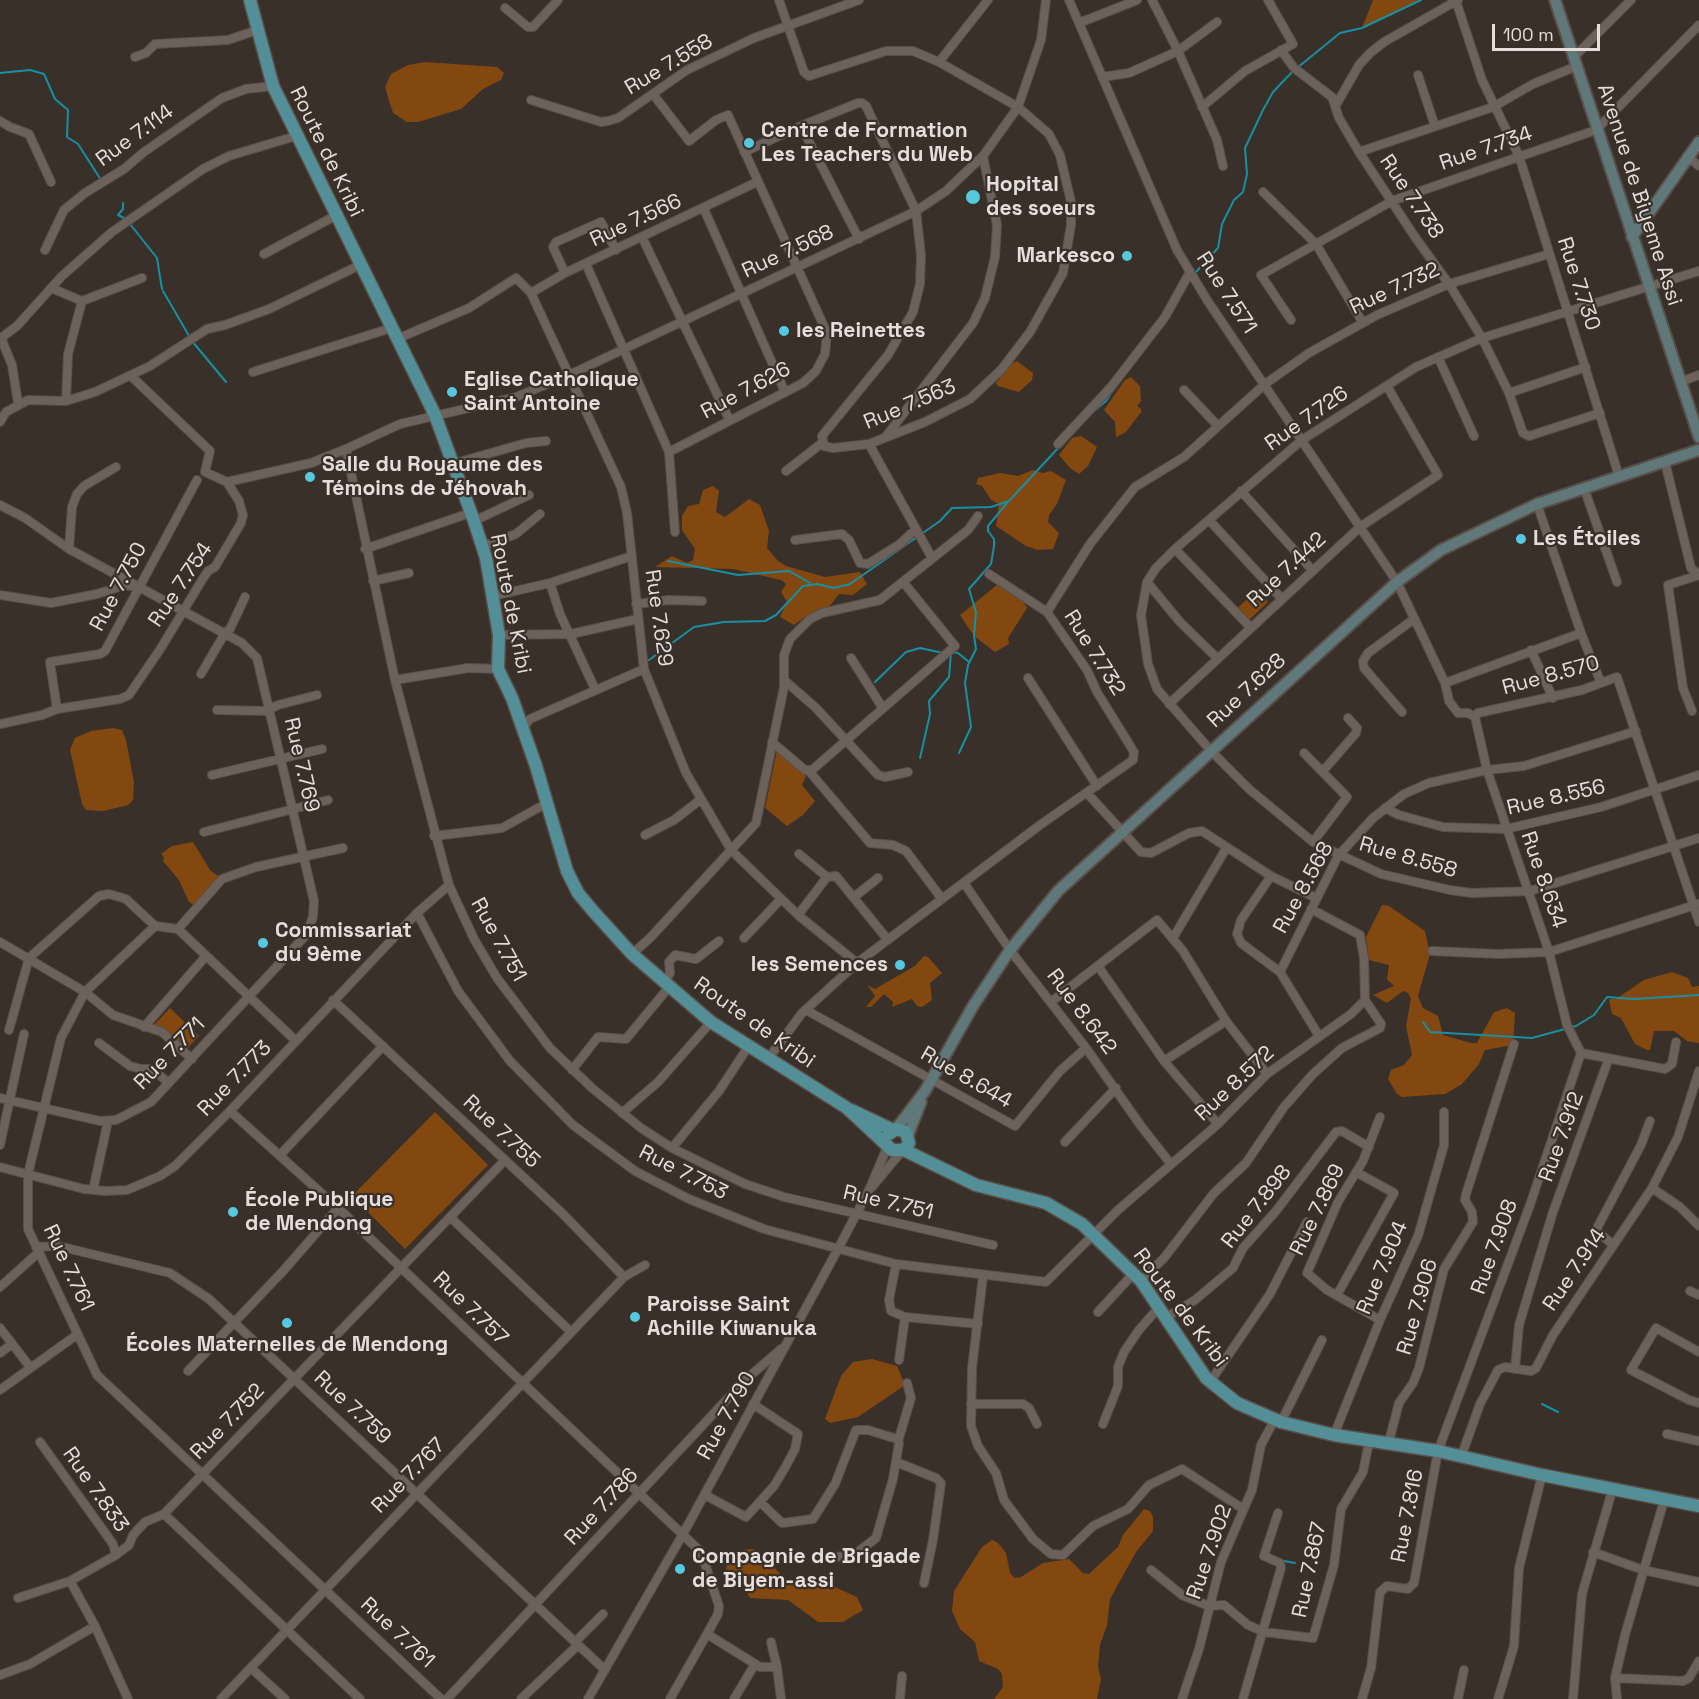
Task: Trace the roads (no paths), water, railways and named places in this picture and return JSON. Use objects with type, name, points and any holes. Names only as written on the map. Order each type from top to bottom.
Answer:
[{"type":"main road","name":"Route de Kribi","points":[[252,0],[257,30],[273,86],[335,216],[435,415],[472,517],[486,558],[499,635],[498,669],[523,728],[561,854],[578,893],[632,954],[711,1022],[847,1108],[892,1150],[906,1145],[937,1165],[976,1185],[1046,1203],[1095,1234],[1138,1277],[1210,1382],[1237,1403],[1278,1420],[1334,1435],[1438,1451],[1542,1475],[1665,1497],[1699,1506]]},
{"type":"main road","name":"Avenue de Biyeme Assi","points":[[1555,0],[1648,288],[1699,436]]},
{"type":"main road","points":[[1632,237],[1699,142]]},
{"type":"main road","name":"Rue 7.628","points":[[895,1130],[925,1091],[972,1006],[1010,950],[1058,891],[1396,582],[1441,550],[1537,504],[1699,450]]},
{"type":"main road","name":"Rue 7.628","points":[[906,1145],[925,1091]]},
{"type":"main road","points":[[847,1108],[895,1130],[906,1145]]},
{"type":"main road","points":[[887,1144],[895,1130]]},
{"type":"street","points":[[505,8],[528,27],[533,27],[537,26],[558,0]]},
{"type":"street","points":[[779,0],[788,25]]},
{"type":"street","name":"Rue 7.558","points":[[531,100],[601,122],[618,118],[687,70],[788,25],[859,0]]},
{"type":"street","points":[[939,62],[988,0]]},
{"type":"street","name":"Rue 7.568","points":[[435,415],[498,402],[569,375],[859,239],[916,211],[946,191],[983,156],[1018,107],[1041,40],[1046,0]]},
{"type":"street","name":"Rue 7.571","points":[[1069,0],[1177,250],[1396,582]]},
{"type":"street","points":[[1079,23],[1137,0]]},
{"type":"street","points":[[1152,0],[1178,51],[1217,140],[1223,166]]},
{"type":"street","points":[[1202,107],[1245,71],[1291,46],[1293,41],[1268,0]]},
{"type":"street","points":[[1336,105],[1359,65],[1370,53],[1384,42],[1457,0]]},
{"type":"street","name":"Rue 7.730","points":[[1457,0],[1493,107],[1519,156],[1619,476]]},
{"type":"street","points":[[1359,152],[1493,107],[1575,61],[1631,0]]},
{"type":"street","points":[[1102,77],[1129,73],[1178,51],[1217,22]]},
{"type":"street","name":"Rue 7.563","points":[[744,153],[801,126],[858,103],[866,106],[916,211],[921,255],[920,284],[913,312],[888,355],[822,436],[824,446],[833,448],[869,444],[925,422],[970,399],[987,386],[1030,332],[1063,273],[1071,225],[1071,202],[1062,165],[1049,134],[1018,107],[939,62],[912,51],[886,51],[809,76],[804,72],[788,25]]},
{"type":"street","name":"Rue 7.734","points":[[1291,320],[1261,275],[1392,201],[1596,130],[1699,25]]},
{"type":"street","points":[[135,57],[146,53],[155,44],[228,40],[257,30]]},
{"type":"street","name":"Rue 7.738","points":[[1281,50],[1294,68],[1327,92],[1336,105],[1339,118],[1359,152],[1449,284],[1482,338],[1509,393],[1523,433],[1529,436],[1600,413]]},
{"type":"street","points":[[1418,75],[1435,126]]},
{"type":"street","name":"Rue 7.114","points":[[45,250],[64,210],[85,193],[124,169],[144,152],[222,98],[246,89],[273,86]]},
{"type":"street","name":"Rue 7.626","points":[[653,94],[689,141],[716,120],[728,115],[756,182],[827,333],[825,354],[816,371],[803,383],[729,419],[669,452]]},
{"type":"street","points":[[0,121],[29,134],[51,182]]},
{"type":"street","points":[[801,126],[859,239]]},
{"type":"street","points":[[18,404],[12,365],[1,338],[17,326],[51,288],[112,232],[206,166],[233,154],[296,136]]},
{"type":"street","points":[[886,436],[973,323],[985,298],[995,257],[997,225],[983,156]]},
{"type":"street","points":[[1687,156],[1699,166]]},
{"type":"street","name":"Rue 7.566","points":[[531,293],[565,273],[704,209],[756,182]]},
{"type":"street","points":[[1263,192],[1316,244],[1363,323]]},
{"type":"street","points":[[704,209],[784,392]]},
{"type":"street","points":[[264,254],[335,216]]},
{"type":"street","points":[[565,273],[553,247],[556,242],[601,222],[616,250]]},
{"type":"street","points":[[642,237],[729,419]]},
{"type":"street","name":"Rue 7.732","points":[[768,1059],[806,1010],[857,963],[1132,760],[1134,752],[1097,692],[1087,670],[1047,612],[1090,544],[1135,487],[1184,457],[1265,384],[1309,353],[1363,323],[1449,284],[1549,255]]},
{"type":"street","points":[[0,422],[6,412],[27,400],[66,401],[130,376],[207,329],[225,326],[269,309],[360,264]]},
{"type":"street","points":[[586,264],[669,452],[675,532]]},
{"type":"street","name":"Rue 7.726","points":[[1211,751],[1169,704],[1158,688],[1149,664],[1142,628],[1142,599],[1147,582],[1156,568],[1175,549],[1302,440],[1387,386],[1438,357],[1482,338],[1699,271]]},
{"type":"street","points":[[1059,444],[1111,387],[1165,317],[1190,272]]},
{"type":"street","points":[[51,288],[82,301],[142,278]]},
{"type":"street","points":[[253,372],[394,333],[477,304],[516,278],[531,293]]},
{"type":"street","name":"Rue 7.629","points":[[531,293],[621,487],[632,556],[644,669],[686,773],[731,850],[798,915],[857,963]]},
{"type":"street","points":[[66,401],[68,354],[82,301]]},
{"type":"street","points":[[1438,357],[1474,436]]},
{"type":"street","points":[[1509,393],[1586,367]]},
{"type":"street","points":[[1680,382],[1699,375]]},
{"type":"street","points":[[130,376],[210,451],[205,472],[227,482],[311,463],[390,428],[435,415]]},
{"type":"street","name":"Rue 7.442","points":[[1169,704],[1360,527],[1438,475],[1387,386]]},
{"type":"street","points":[[1184,390],[1218,426]]},
{"type":"street","points":[[452,464],[526,443],[546,441]]},
{"type":"street","points":[[786,471],[822,442]]},
{"type":"street","points":[[869,444],[932,558]]},
{"type":"street","name":"Rue 7.751","points":[[345,449],[395,680],[434,836],[449,885],[474,939],[503,987],[550,1048],[622,1113],[672,1148],[745,1184],[784,1197],[993,1245]]},
{"type":"street","points":[[1665,462],[1691,568],[1699,575]]},
{"type":"street","points":[[69,549],[72,507],[77,494],[84,486],[116,467]]},
{"type":"street","name":"Rue 7.750","points":[[57,709],[50,662],[100,654],[105,651],[197,480]]},
{"type":"street","name":"Rue 7.754","points":[[0,724],[42,715],[57,709],[120,699],[129,695],[182,609],[208,571],[215,567],[241,523],[243,515],[239,501],[227,482]]},
{"type":"street","points":[[1584,488],[1617,582]]},
{"type":"street","points":[[1241,491],[1313,571]]},
{"type":"street","points":[[365,549],[472,517],[529,495]]},
{"type":"street","points":[[1537,504],[1581,633],[1601,683]]},
{"type":"street","name":"Rue 7.769","points":[[0,505],[26,518],[69,549],[242,643],[257,658],[314,901],[310,926],[251,996]]},
{"type":"street","points":[[481,547],[516,534],[540,514]]},
{"type":"street","points":[[632,954],[650,938],[756,823],[784,680],[784,655],[790,639],[810,619],[835,608],[873,603],[904,583],[968,530],[978,516]]},
{"type":"street","points":[[1209,520],[1282,599]]},
{"type":"street","points":[[795,540],[842,534],[849,540],[860,563],[868,564],[918,534]]},
{"type":"street","points":[[1175,549],[1251,628]]},
{"type":"street","points":[[492,596],[550,583],[632,556]]},
{"type":"street","points":[[373,581],[409,573]]},
{"type":"street","points":[[989,574],[1047,612]]},
{"type":"street","points":[[1692,711],[1683,688],[1668,585],[1699,575]]},
{"type":"street","points":[[1147,582],[1180,622],[1218,659]]},
{"type":"street","points":[[1396,582],[1445,684],[1449,700],[1458,713],[1468,712],[1475,717]]},
{"type":"street","points":[[550,583],[560,614],[595,689]]},
{"type":"street","points":[[809,771],[955,646],[904,583]]},
{"type":"street","points":[[0,595],[46,603],[69,601],[125,585],[138,587]]},
{"type":"street","points":[[201,674],[225,633],[230,629],[245,597]]},
{"type":"street","points":[[636,604],[669,600],[702,601]]},
{"type":"street","points":[[499,635],[571,634],[596,626],[638,619]]},
{"type":"street","points":[[1402,712],[1364,668],[1363,661],[1368,653],[1414,619]]},
{"type":"street","points":[[1445,684],[1581,633]]},
{"type":"street","points":[[1531,650],[1553,698]]},
{"type":"street","points":[[851,658],[882,707]]},
{"type":"street","points":[[395,680],[468,668],[498,669]]},
{"type":"street","points":[[523,728],[530,719],[644,669]]},
{"type":"street","name":"Rue 8.570","points":[[1475,717],[1478,713],[1553,698],[1617,677],[1674,847],[1697,904],[1699,922]]},
{"type":"street","points":[[1028,678],[1097,786]]},
{"type":"street","points":[[784,680],[846,739],[880,776],[908,772]]},
{"type":"street","points":[[217,710],[266,711],[316,695]]},
{"type":"street","name":"Rue 8.634","points":[[1475,717],[1487,770],[1506,829],[1530,891],[1569,1028],[1581,1053]]},
{"type":"street","points":[[1323,771],[1356,733],[1357,728],[1348,718]]},
{"type":"street","name":"Rue 8.568","points":[[1280,972],[1338,856],[1385,808],[1404,794],[1429,783],[1487,770],[1546,761],[1635,731]]},
{"type":"street","points":[[772,742],[809,771],[870,843],[893,845],[906,851],[942,899]]},
{"type":"street","points":[[212,775],[280,757],[322,749]]},
{"type":"street","name":"Rue 8.558","points":[[1211,751],[1249,789],[1313,842],[1338,856],[1381,874],[1440,888],[1472,893],[1530,891],[1699,838]]},
{"type":"street","points":[[1304,753],[1347,797],[1313,842]]},
{"type":"street","name":"Rue 8.556","points":[[1385,808],[1399,815],[1443,827],[1506,829],[1601,807],[1699,775]]},
{"type":"street","points":[[1087,793],[1122,832],[1146,854],[1189,832],[1202,831],[1271,876],[1316,898]]},
{"type":"street","points":[[204,832],[328,800]]},
{"type":"street","points":[[645,835],[674,820],[700,800]]},
{"type":"street","points":[[434,836],[502,828],[547,803]]},
{"type":"street","points":[[1173,938],[1227,847]]},
{"type":"street","points":[[178,929],[222,879],[236,872],[343,848]]},
{"type":"street","points":[[799,854],[827,877],[836,876],[888,940]]},
{"type":"street","points":[[1271,876],[1241,920],[1237,934],[1241,943],[1280,972],[1319,1036]]},
{"type":"street","points":[[798,915],[827,877]]},
{"type":"street","points":[[854,897],[879,878]]},
{"type":"street","name":"Rue 8.642","points":[[964,883],[1010,950],[1086,1048],[1170,1163]]},
{"type":"street","name":"Rue 7.773","points":[[0,1167],[93,1190],[127,1190],[160,1176],[175,1166],[231,1111],[333,1000],[417,913],[449,885]]},
{"type":"street","points":[[9,1030],[29,958],[103,894],[126,898],[156,926],[178,929],[296,1041]]},
{"type":"street","points":[[744,938],[781,899]]},
{"type":"street","points":[[1432,951],[1497,954],[1549,952],[1697,904]]},
{"type":"street","points":[[1098,1312],[1164,1258],[1194,1216],[1214,1193],[1246,1163],[1284,1107],[1313,1074],[1342,1048],[1380,1028],[1381,1024],[1365,1000],[1363,946],[1360,935],[1311,909]]},
{"type":"street","name":"Rue 7.753","points":[[417,913],[440,960],[485,1030],[539,1092],[612,1156],[684,1197],[733,1219],[896,1264],[1046,1282]]},
{"type":"street","points":[[1051,1002],[1157,920],[1173,938],[1226,1021],[1267,1074]]},
{"type":"street","name":"Rue 7.761","points":[[156,926],[85,992],[61,1038],[28,1174],[26,1217],[38,1250],[97,1375],[129,1408],[203,1473],[441,1699]]},
{"type":"street","points":[[572,1070],[600,1035],[618,1041],[626,1040],[667,985],[671,958],[675,955],[696,959],[719,941]]},
{"type":"street","points":[[0,942],[85,992],[113,1015],[162,1032],[192,1059]]},
{"type":"street","points":[[144,1027],[206,956]]},
{"type":"street","points":[[1098,966],[1164,1061],[1218,1124]]},
{"type":"street","name":"Rue 7.771","points":[[0,1098],[108,1121],[133,1114],[151,1102],[251,996]]},
{"type":"street","name":"Rue 7.755","points":[[333,1000],[505,1160],[624,1277]]},
{"type":"street","name":"Rue 8.572","points":[[1046,1282],[1170,1163],[1218,1124],[1267,1074],[1351,1014],[1365,1000]]},
{"type":"street","name":"Rue 8.644","points":[[806,1010],[933,1078],[996,1117],[1016,1126],[1060,1071],[1086,1048]]},
{"type":"street","points":[[1164,1061],[1226,1021]]},
{"type":"street","points":[[622,1113],[658,1082],[711,1022]]},
{"type":"street","points":[[0,1145],[24,1034]]},
{"type":"street","points":[[1581,1053],[1670,1068],[1676,1042]]},
{"type":"street","points":[[99,1043],[130,1066],[152,1069],[169,1083]]},
{"type":"street","name":"Rue 7.906","points":[[1388,1445],[1399,1403],[1413,1383],[1419,1368],[1444,1269],[1473,1222],[1472,1212],[1465,1200],[1466,1194],[1514,1044]]},
{"type":"street","points":[[280,1155],[383,1046]]},
{"type":"street","points":[[672,1148],[719,1091],[748,1047]]},
{"type":"street","name":"Rue 7.908","points":[[1438,1451],[1530,1205],[1581,1053]]},
{"type":"street","name":"Rue 7.912","points":[[1515,1369],[1519,1325],[1553,1212],[1609,1058]]},
{"type":"street","name":"Rue 7.914","points":[[1461,1456],[1480,1404],[1498,1370],[1505,1367],[1531,1371],[1536,1368],[1553,1335],[1652,1188],[1678,1137],[1699,1071]]},
{"type":"street","points":[[1065,1142],[1116,1088]]},
{"type":"street","name":"Rue 7.757","points":[[231,1111],[338,1208],[683,1534],[706,1560],[711,1586],[719,1606],[718,1614],[670,1699]]},
{"type":"street","name":"Rue 7.904","points":[[1334,1435],[1380,1320],[1418,1236],[1444,1146],[1444,1112]]},
{"type":"street","name":"Rue 7.869","points":[[1380,1117],[1370,1147],[1338,1202],[1308,1269],[1310,1277],[1380,1320]]},
{"type":"street","points":[[93,1190],[108,1121]]},
{"type":"street","points":[[1613,1245],[1596,1230],[1641,1145],[1650,1121]]},
{"type":"street","name":"Rue 7.898","points":[[1167,1317],[1195,1300],[1233,1268],[1243,1248],[1276,1211],[1336,1132],[1342,1131],[1370,1147]]},
{"type":"street","name":"Rue 7.790","points":[[588,1699],[705,1495],[787,1344],[869,1190],[887,1144]]},
{"type":"street","points":[[869,1190],[906,1145]]},
{"type":"street","name":"Rue 7.752","points":[[116,1556],[129,1545],[145,1522],[164,1514],[505,1160]]},
{"type":"street","points":[[1337,1295],[1394,1193],[1356,1173]]},
{"type":"street","points":[[1652,1188],[1680,1207],[1699,1226]]},
{"type":"street","points":[[188,1371],[338,1208]]},
{"type":"street","points":[[450,1217],[571,1332]]},
{"type":"street","points":[[1210,1382],[1270,1294],[1307,1222]]},
{"type":"street","name":"Rue 7.759","points":[[38,1250],[58,1246],[170,1273],[209,1299],[605,1670]]},
{"type":"street","points":[[0,1287],[38,1250]]},
{"type":"street","points":[[896,1264],[888,1306],[891,1311],[905,1317],[978,1324]]},
{"type":"street","points":[[624,1277],[645,1265]]},
{"type":"street","points":[[983,1276],[971,1404],[973,1435],[993,1467],[1004,1500],[1033,1539],[1052,1554],[1063,1555],[1093,1526],[1121,1514],[1149,1485],[1182,1469],[1243,1509]]},
{"type":"street","name":"Rue 7.767","points":[[221,1699],[624,1277]]},
{"type":"street","points":[[1690,1291],[1699,1294]]},
{"type":"street","points":[[1103,1424],[1118,1386],[1118,1367],[1124,1352],[1160,1306]]},
{"type":"street","points":[[899,1360],[905,1317]]},
{"type":"street","points":[[0,1328],[30,1367]]},
{"type":"street","points":[[1699,1352],[1656,1328],[1631,1370],[1689,1401],[1699,1403]]},
{"type":"street","points":[[0,1390],[78,1334]]},
{"type":"street","name":"Rue 7.902","points":[[1182,1699],[1199,1649],[1221,1562],[1256,1479],[1261,1445],[1278,1420],[1322,1340]]},
{"type":"street","points":[[0,1353],[12,1344]]},
{"type":"street","name":"Rue 7.786","points":[[447,1699],[744,1381],[787,1344]]},
{"type":"street","points":[[827,1558],[854,1555],[876,1538],[896,1462],[898,1441],[911,1398],[907,1383]]},
{"type":"street","points":[[705,1495],[743,1517],[760,1502],[786,1466],[799,1439],[794,1429],[753,1404]]},
{"type":"street","points":[[971,1404],[1023,1404],[1029,1408],[1037,1424]]},
{"type":"street","points":[[760,1502],[782,1523],[813,1519],[835,1484],[856,1430],[868,1430],[898,1441]]},
{"type":"street","points":[[1667,1434],[1699,1441]]},
{"type":"street","name":"Rue 7.867","points":[[1151,1570],[1182,1595],[1209,1606],[1224,1605],[1248,1624],[1264,1632],[1310,1639],[1315,1634],[1334,1565],[1341,1509],[1363,1472],[1369,1442]]},
{"type":"street","name":"Rue 7.833","points":[[18,1598],[70,1581],[116,1556],[109,1538],[40,1443]]},
{"type":"street","name":"Rue 7.816","points":[[1362,1699],[1371,1668],[1380,1592],[1387,1586],[1408,1589],[1414,1583],[1436,1475],[1438,1451]]},
{"type":"street","points":[[896,1462],[936,1478],[940,1483],[933,1540],[924,1583]]},
{"type":"street","points":[[1498,1699],[1514,1646],[1520,1568],[1542,1475]]},
{"type":"street","points":[[1573,1699],[1580,1608],[1593,1552],[1613,1488]]},
{"type":"street","points":[[1617,1699],[1616,1678],[1643,1570],[1665,1497]]},
{"type":"street","points":[[1243,1699],[1281,1568],[1280,1563],[1264,1556],[1278,1513]]},
{"type":"street","points":[[164,1514],[360,1699]]},
{"type":"street","points":[[1593,1552],[1643,1570],[1699,1582]]},
{"type":"street","points":[[70,1581],[96,1626],[128,1699]]},
{"type":"street","points":[[521,1699],[577,1644],[603,1614]]},
{"type":"street","points":[[0,1675],[30,1664],[96,1626]]},
{"type":"street","points":[[707,1634],[760,1667],[777,1667]]},
{"type":"street","points":[[771,1642],[781,1699]]},
{"type":"street","points":[[1616,1678],[1683,1681],[1689,1678],[1699,1661]]},
{"type":"street","points":[[734,1699],[755,1664]]},
{"type":"street","points":[[251,1668],[285,1699]]},
{"type":"street","points":[[1458,1699],[1464,1670]]},
{"type":"street","points":[[900,1699],[902,1676]]},
{"type":"waterway","points":[[1297,68],[1340,33],[1362,28],[1421,0]]},
{"type":"waterway","points":[[0,73],[30,70],[44,74],[55,99],[68,110],[67,137],[78,144],[101,180]]},
{"type":"waterway","points":[[1195,273],[1218,248],[1222,224],[1234,200],[1243,192],[1247,174],[1245,148],[1263,110],[1273,92],[1293,71]]},
{"type":"waterway","points":[[123,203],[123,209],[118,215],[126,219]]},
{"type":"waterway","points":[[130,224],[157,258],[162,289]]},
{"type":"waterway","points":[[163,291],[192,341],[226,382]]},
{"type":"waterway","points":[[1159,331],[1172,311]]},
{"type":"waterway","points":[[1093,412],[1106,401],[1113,390]]},
{"type":"waterway","points":[[649,660],[694,627],[724,622],[765,621],[776,615],[803,586],[817,584],[834,588],[850,584],[940,521],[952,508],[991,507],[1009,501],[1060,446]]},
{"type":"waterway","points":[[959,753],[971,727],[965,683],[968,665],[976,649],[974,636],[976,612],[969,589],[991,564],[994,539],[988,531],[988,526],[1007,503]]},
{"type":"waterway","points":[[668,561],[738,575],[789,571],[810,583]]},
{"type":"waterway","points":[[875,682],[906,652],[920,648],[943,653]]},
{"type":"waterway","points":[[952,652],[958,653],[969,662]]},
{"type":"waterway","points":[[920,758],[930,714],[929,701],[949,677],[951,653]]},
{"type":"waterway","points":[[1423,1022],[1430,1032],[1532,1038],[1576,1026],[1594,1015],[1607,997],[1634,999],[1699,995]]},
{"type":"waterway","points":[[1542,1404],[1558,1412]]},
{"type":"waterway","points":[[1284,1561],[1295,1563]]},
{"type":"place","name":"Centre de Formation Les Teachers du Web","points":[[749,143]]},
{"type":"place","name":"Hopital des soeurs","points":[[973,197]]},
{"type":"place","name":"Markesco","points":[[1127,256]]},
{"type":"place","name":"les Reinettes","points":[[784,331]]},
{"type":"place","name":"Eglise Catholique Saint Antoine","points":[[452,392]]},
{"type":"place","name":"Salle du Royaume des Témoins de Jéhovah","points":[[310,477]]},
{"type":"place","name":"Les Étoiles","points":[[1521,539]]},
{"type":"place","name":"Commissariat du 9ème","points":[[263,943]]},
{"type":"place","name":"les Semences","points":[[900,965]]},
{"type":"place","name":"École Publique de Mendong","points":[[233,1212]]},
{"type":"place","name":"Paroisse Saint Achille Kiwanuka","points":[[635,1317]]},
{"type":"place","name":"Écoles Maternelles de Mendong","points":[[287,1323]]},
{"type":"place","name":"Compagnie de Brigade de Biyem-assi","points":[[680,1569]]}]
